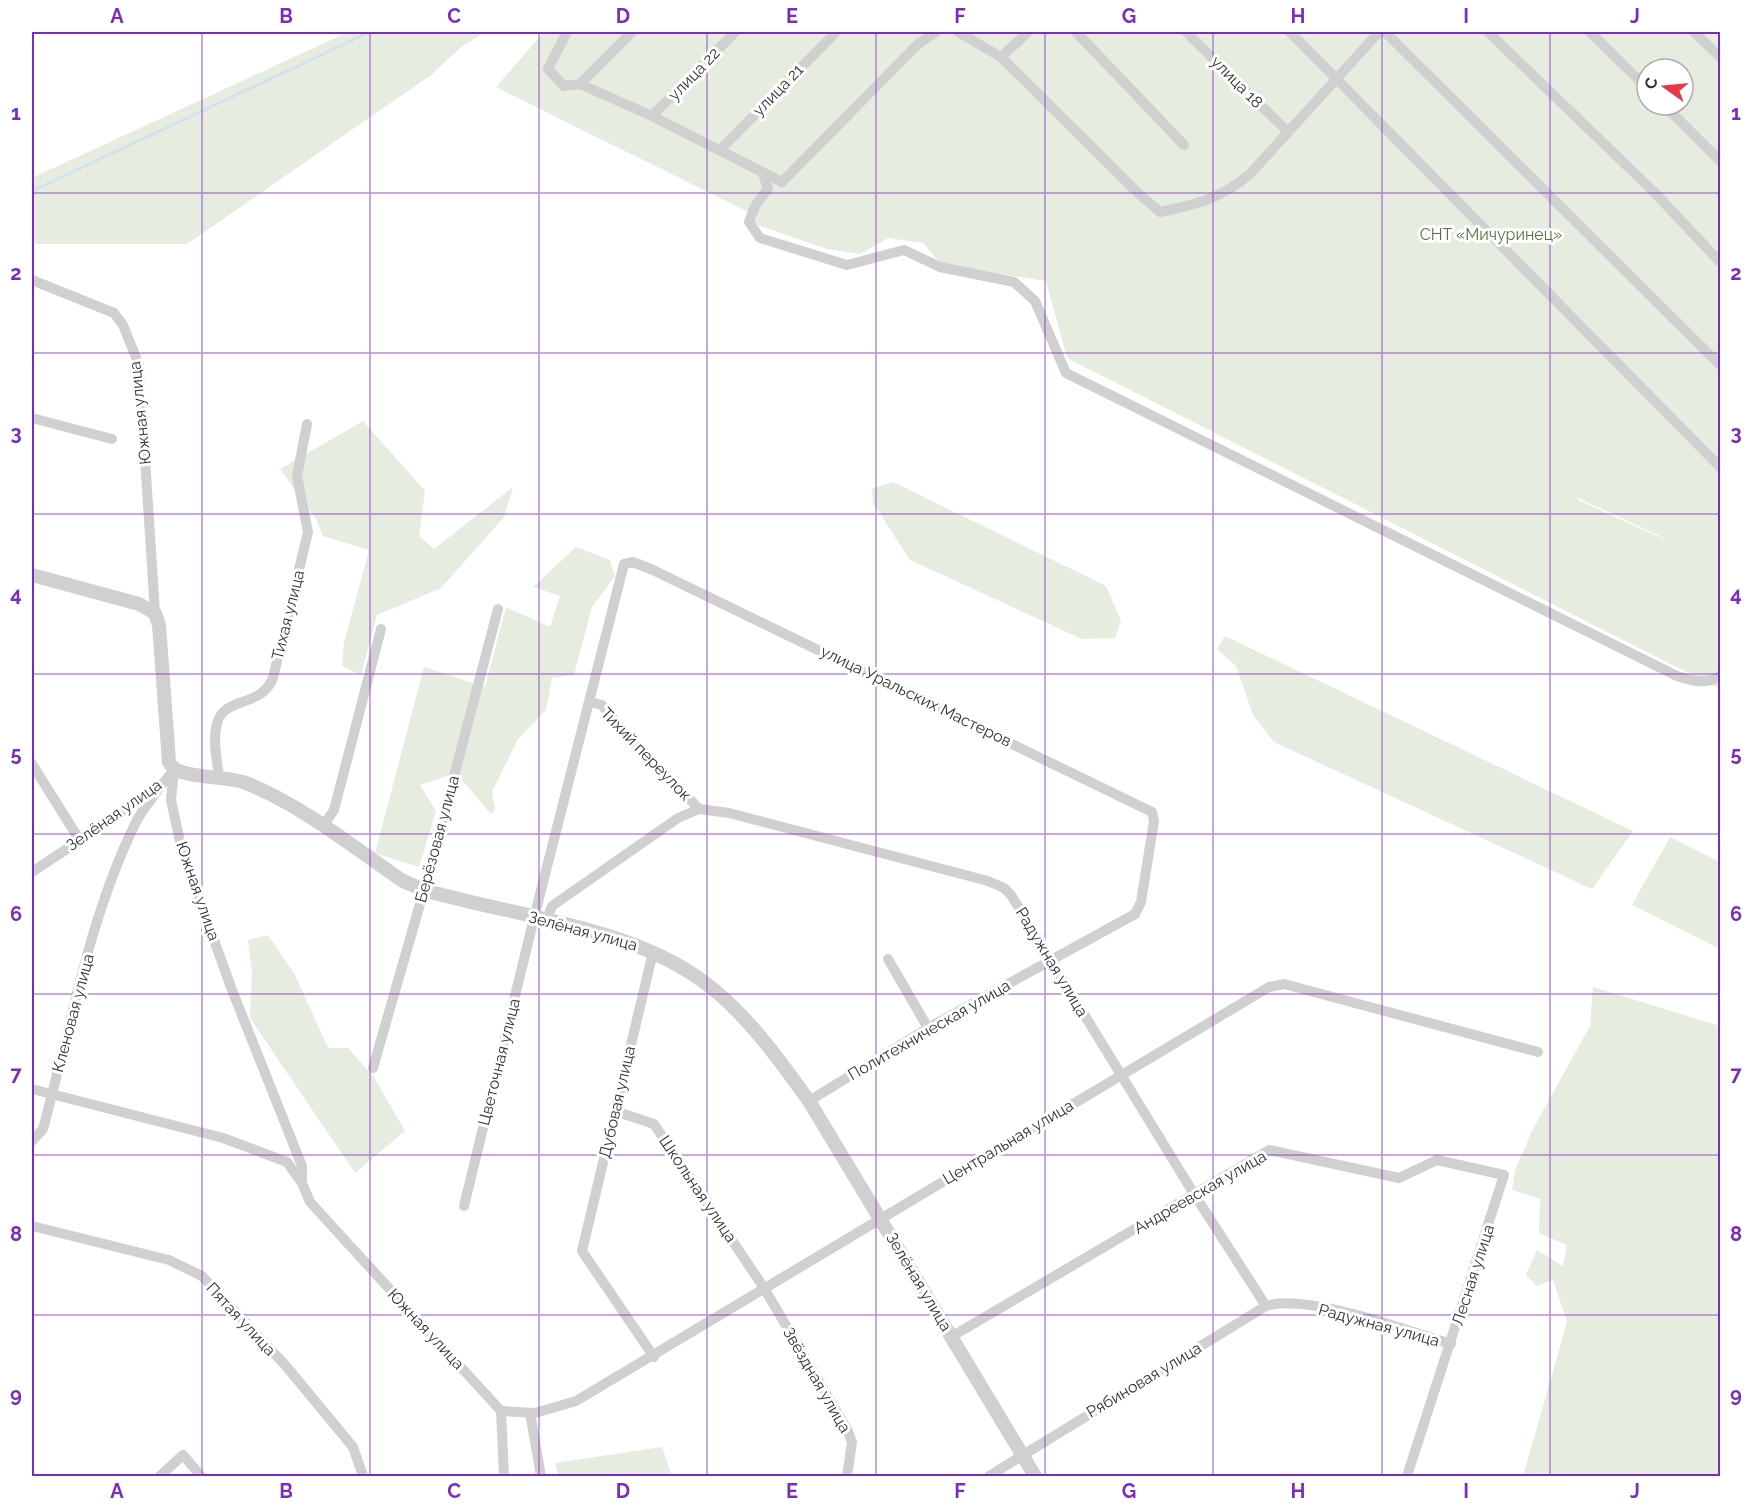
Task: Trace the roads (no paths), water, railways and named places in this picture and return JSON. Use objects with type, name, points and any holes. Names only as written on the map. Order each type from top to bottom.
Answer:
[{"type":"street","points":[[567,32],[548,69],[564,86],[580,84],[721,149],[762,174],[782,182],[918,44],[936,32]]},
{"type":"street","points":[[580,84],[632,32]]},
{"type":"street","name":"улица 22","points":[[652,116],[735,32]]},
{"type":"street","name":"улица 21","points":[[721,149],[836,32]]},
{"type":"street","points":[[958,32],[1000,57],[1160,212],[1229,192],[1250,174],[1336,76],[1379,32]]},
{"type":"street","points":[[1000,57],[1028,32]]},
{"type":"street","points":[[1076,32],[1184,146]]},
{"type":"street","name":"улица 18","points":[[1186,32],[1288,132]]},
{"type":"street","points":[[1290,32],[1720,467]]},
{"type":"street","points":[[1385,32],[1720,365]]},
{"type":"street","points":[[1393,40],[1401,32]]},
{"type":"street","points":[[1488,32],[1653,191],[1719,261]]},
{"type":"street","points":[[1590,32],[1635,76]]},
{"type":"street","points":[[1694,32],[1720,57]]},
{"type":"street","points":[[1676,117],[1720,160]]},
{"type":"street","points":[[762,174],[768,189],[755,206],[749,222],[760,238],[847,264],[904,250],[940,267],[1014,282],[1035,301],[1066,373],[1677,676],[1694,682],[1708,682],[1720,676]]},
{"type":"street","name":"Южная улица","points":[[32,280],[114,312],[123,325],[139,365],[155,614],[159,624],[169,762],[174,770],[171,800],[182,851],[232,990],[302,1166],[302,1183],[310,1202],[501,1411]]},
{"type":"street","points":[[32,418],[112,439]]},
{"type":"street","name":"Тихая улица","points":[[219,776],[216,727],[222,714],[232,705],[259,697],[268,690],[273,678],[308,532],[297,476],[307,424]]},
{"type":"street","name":"улица Уральских Мастеров","points":[[590,702],[624,564],[633,562],[1145,806],[1152,812],[1154,821],[1141,902],[1135,914],[1050,962]]},
{"type":"street","points":[[32,575],[139,604],[155,614]]},
{"type":"street","name":"Берёзовая улица","points":[[373,1068],[424,890],[498,609]]},
{"type":"street","points":[[322,826],[334,810],[381,629]]},
{"type":"street","name":"Тихий переулок","points":[[590,702],[602,705],[644,755],[663,771],[699,809]]},
{"type":"street","name":"Цветочная улица","points":[[464,1206],[540,919],[590,702]]},
{"type":"street","points":[[32,764],[79,839]]},
{"type":"street","name":"Зелёная улица","points":[[32,872],[160,786],[174,770],[184,774],[219,776],[243,782],[267,792],[403,881],[424,890],[622,940],[653,952],[704,982],[728,1002],[774,1054],[809,1101],[1035,1476]]},
{"type":"street","name":"Кленовая улица","points":[[160,786],[136,822],[119,860],[88,953],[52,1093],[223,1138],[287,1162],[302,1183]]},
{"type":"street","points":[[540,919],[552,906],[678,818],[699,809]]},
{"type":"street","name":"Радужная улица","points":[[699,809],[729,813],[988,881],[1004,888],[1011,895],[1050,962],[1266,1306],[1278,1302],[1334,1310],[1451,1344]]},
{"type":"street","name":"Дубовая улица","points":[[653,952],[582,1251],[654,1357]]},
{"type":"street","points":[[888,959],[928,1028]]},
{"type":"street","name":"Политехническая улица","points":[[809,1101],[928,1028],[1050,962]]},
{"type":"street","name":"Центральная улица","points":[[501,1411],[530,1413],[556,1409],[576,1401],[654,1357],[880,1218],[1269,987],[1284,984],[1538,1052]]},
{"type":"street","points":[[32,1089],[52,1093],[43,1129],[32,1141]]},
{"type":"street","name":"Школьная улица","points":[[615,1111],[654,1124],[764,1288]]},
{"type":"street","name":"Андреевская улица","points":[[951,1337],[1269,1150],[1399,1178],[1437,1160],[1504,1175]]},
{"type":"street","name":"Лесная улица","points":[[1407,1476],[1504,1175]]},
{"type":"street","name":"Пятая улица","points":[[32,1226],[169,1260],[202,1276],[285,1366],[334,1424],[353,1448],[363,1476]]},
{"type":"street","name":"Звёздная улица","points":[[764,1288],[847,1429],[852,1442],[847,1476]]},
{"type":"street","name":"Рябиновая улица","points":[[989,1476],[1266,1306]]},
{"type":"street","points":[[501,1411],[504,1476]]},
{"type":"street","points":[[530,1413],[541,1476]]},
{"type":"street","points":[[159,1476],[183,1455],[201,1476]]},
{"type":"waterway","points":[[32,191],[370,32]]},
{"type":"park label","name":"СНТ «Мичуринец»","points":[[1491,234]]}]
